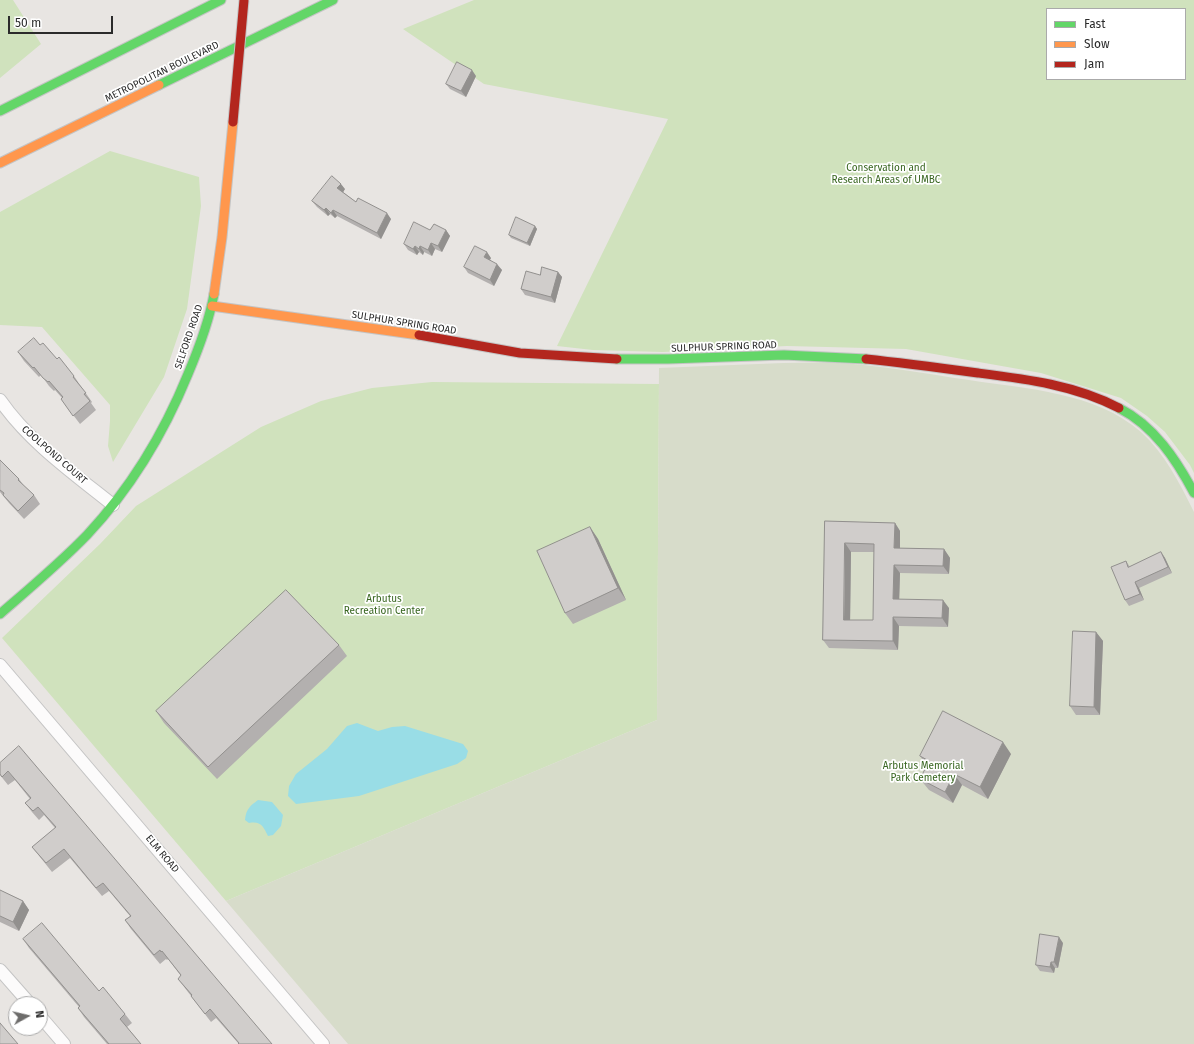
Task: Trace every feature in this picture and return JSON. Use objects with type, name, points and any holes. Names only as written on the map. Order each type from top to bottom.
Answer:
[{"type":"main road","points":[[46,88],[204,0]]},
{"type":"main road","points":[[0,111],[221,0]]},
{"type":"main road","name":"SELFORD ROAD","points":[[0,614],[62,560],[88,534],[112,505],[141,466],[159,438],[180,396],[196,355],[212,306],[221,240],[244,0]]},
{"type":"main road","name":"METROPOLITAN BOULEVARD","points":[[0,164],[333,0]]},
{"type":"main road","name":"SULPHUR SPRING ROAD","points":[[212,306],[419,335],[521,353],[651,360],[783,355],[838,356],[898,362],[1020,378],[1063,387],[1099,399],[1126,411],[1149,429],[1169,451],[1194,493]]},
{"type":"street","name":"COOLPOND COURT","points":[[0,400],[20,426],[48,452],[112,505]]},
{"type":"street","name":"ELM ROAD","points":[[0,665],[323,1044]]},
{"type":"street","points":[[0,970],[23,996]]},
{"type":"street","points":[[48,1025],[64,1044]]},
{"type":"green space","points":[[0,0],[13,0],[41,44],[0,78]]},
{"type":"green space","name":"Conservation and Research Areas of UMBC","points":[[474,0],[1194,0],[1194,473],[1190,465],[1165,432],[1147,416],[1121,398],[1041,373],[906,349],[787,346],[663,352],[593,350],[557,346],[668,119],[484,84],[403,29]]},
{"type":"green space","points":[[110,151],[199,177],[201,206],[187,309],[164,377],[113,462],[108,446],[110,405],[42,327],[0,325],[0,212]]},
{"type":"green space","name":"Arbutus Memorial Park Cemetery","points":[[783,363],[854,364],[1060,394],[1103,408],[1123,419],[1141,432],[1165,460],[1194,512],[1194,1044],[348,1044],[226,901],[657,720],[659,368]]},
{"type":"green space","name":"Arbutus Recreation Center","points":[[432,382],[659,384],[657,720],[226,901],[2,638],[100,544],[136,506],[261,427],[321,401],[372,388]]},
{"type":"water","points":[[357,723],[378,731],[392,727],[405,726],[463,744],[468,751],[466,758],[457,764],[359,796],[296,804],[288,796],[289,786],[296,774],[327,749],[347,726]]},
{"type":"water","points":[[258,800],[272,802],[283,815],[281,826],[273,835],[268,836],[261,825],[249,823],[245,820],[246,813],[249,808]]},
{"type":"building","points":[[457,62],[472,70],[461,91],[446,84]]},
{"type":"building","points":[[332,176],[341,184],[337,188],[356,202],[358,198],[387,213],[377,233],[333,210],[331,213],[326,208],[324,210],[312,201]]},
{"type":"building","points":[[516,217],[535,226],[527,243],[509,235]]},
{"type":"building","points":[[414,222],[430,230],[434,224],[446,230],[438,246],[431,243],[428,250],[420,246],[419,249],[415,246],[413,249],[404,244]]},
{"type":"building","points":[[475,246],[487,252],[484,257],[497,264],[490,280],[464,267]]},
{"type":"building","points":[[542,267],[558,272],[551,297],[521,289],[526,271],[540,275]]},
{"type":"building","points":[[34,338],[40,345],[43,343],[57,359],[59,357],[86,393],[84,394],[90,401],[73,416],[61,399],[63,397],[49,381],[48,382],[43,378],[18,352]]},
{"type":"building","points":[[0,460],[34,495],[18,511],[0,490]]},
{"type":"building","points":[[825,521],[895,523],[894,548],[944,549],[943,566],[894,565],[893,599],[943,600],[942,618],[893,617],[893,641],[823,640]],"holes":[[[845,543],[874,544],[873,620],[844,620]]]},
{"type":"building","points":[[590,527],[618,588],[565,613],[537,551]]},
{"type":"building","points":[[1161,552],[1168,567],[1135,582],[1140,594],[1125,600],[1111,567],[1126,561],[1128,567]]},
{"type":"building","points":[[286,590],[339,645],[208,767],[156,711]]},
{"type":"building","points":[[1073,631],[1096,632],[1094,707],[1070,706]]},
{"type":"building","points":[[943,711],[1003,742],[980,787],[954,774],[945,792],[920,779],[929,761],[920,756]]},
{"type":"building","points":[[19,746],[272,1044],[238,1044],[239,1043],[210,1009],[205,1014],[191,996],[192,995],[178,979],[181,975],[162,951],[161,952],[160,950],[154,955],[125,920],[131,916],[103,883],[96,888],[64,849],[46,863],[32,847],[56,827],[38,807],[33,811],[25,803],[31,798],[8,771],[2,777],[0,774],[0,763]]},
{"type":"building","points":[[0,890],[23,901],[13,922],[0,916]]},
{"type":"building","points":[[42,923],[99,991],[103,987],[125,1014],[120,1019],[141,1044],[109,1044],[78,1008],[80,1006],[23,939]]},
{"type":"building","points":[[1040,934],[1059,937],[1054,962],[1051,962],[1050,967],[1036,965]]},
{"type":"building","points":[[0,1023],[8,1032],[8,1036],[11,1036],[18,1044],[0,1044]]},
{"type":"traffic: fast","points":[[0,111],[221,0]]},
{"type":"traffic: fast","points":[[159,85],[333,0]]},
{"type":"traffic: fast","points":[[0,614],[56,565],[87,535],[132,479],[157,438],[179,396],[203,335],[214,294]]},
{"type":"traffic: fast","points":[[617,359],[668,359],[784,355],[866,359]]},
{"type":"traffic: fast","points":[[1119,408],[1132,415],[1163,444],[1180,468],[1194,493]]},
{"type":"traffic: slow","points":[[0,163],[159,85]]},
{"type":"traffic: slow","points":[[214,294],[222,237],[233,122]]},
{"type":"traffic: slow","points":[[212,306],[419,335]]},
{"type":"traffic: jam","points":[[233,122],[244,0]]},
{"type":"traffic: jam","points":[[419,335],[520,353],[617,359]]},
{"type":"traffic: jam","points":[[866,359],[936,367],[1050,384],[1068,388],[1102,400],[1119,408]]}]
